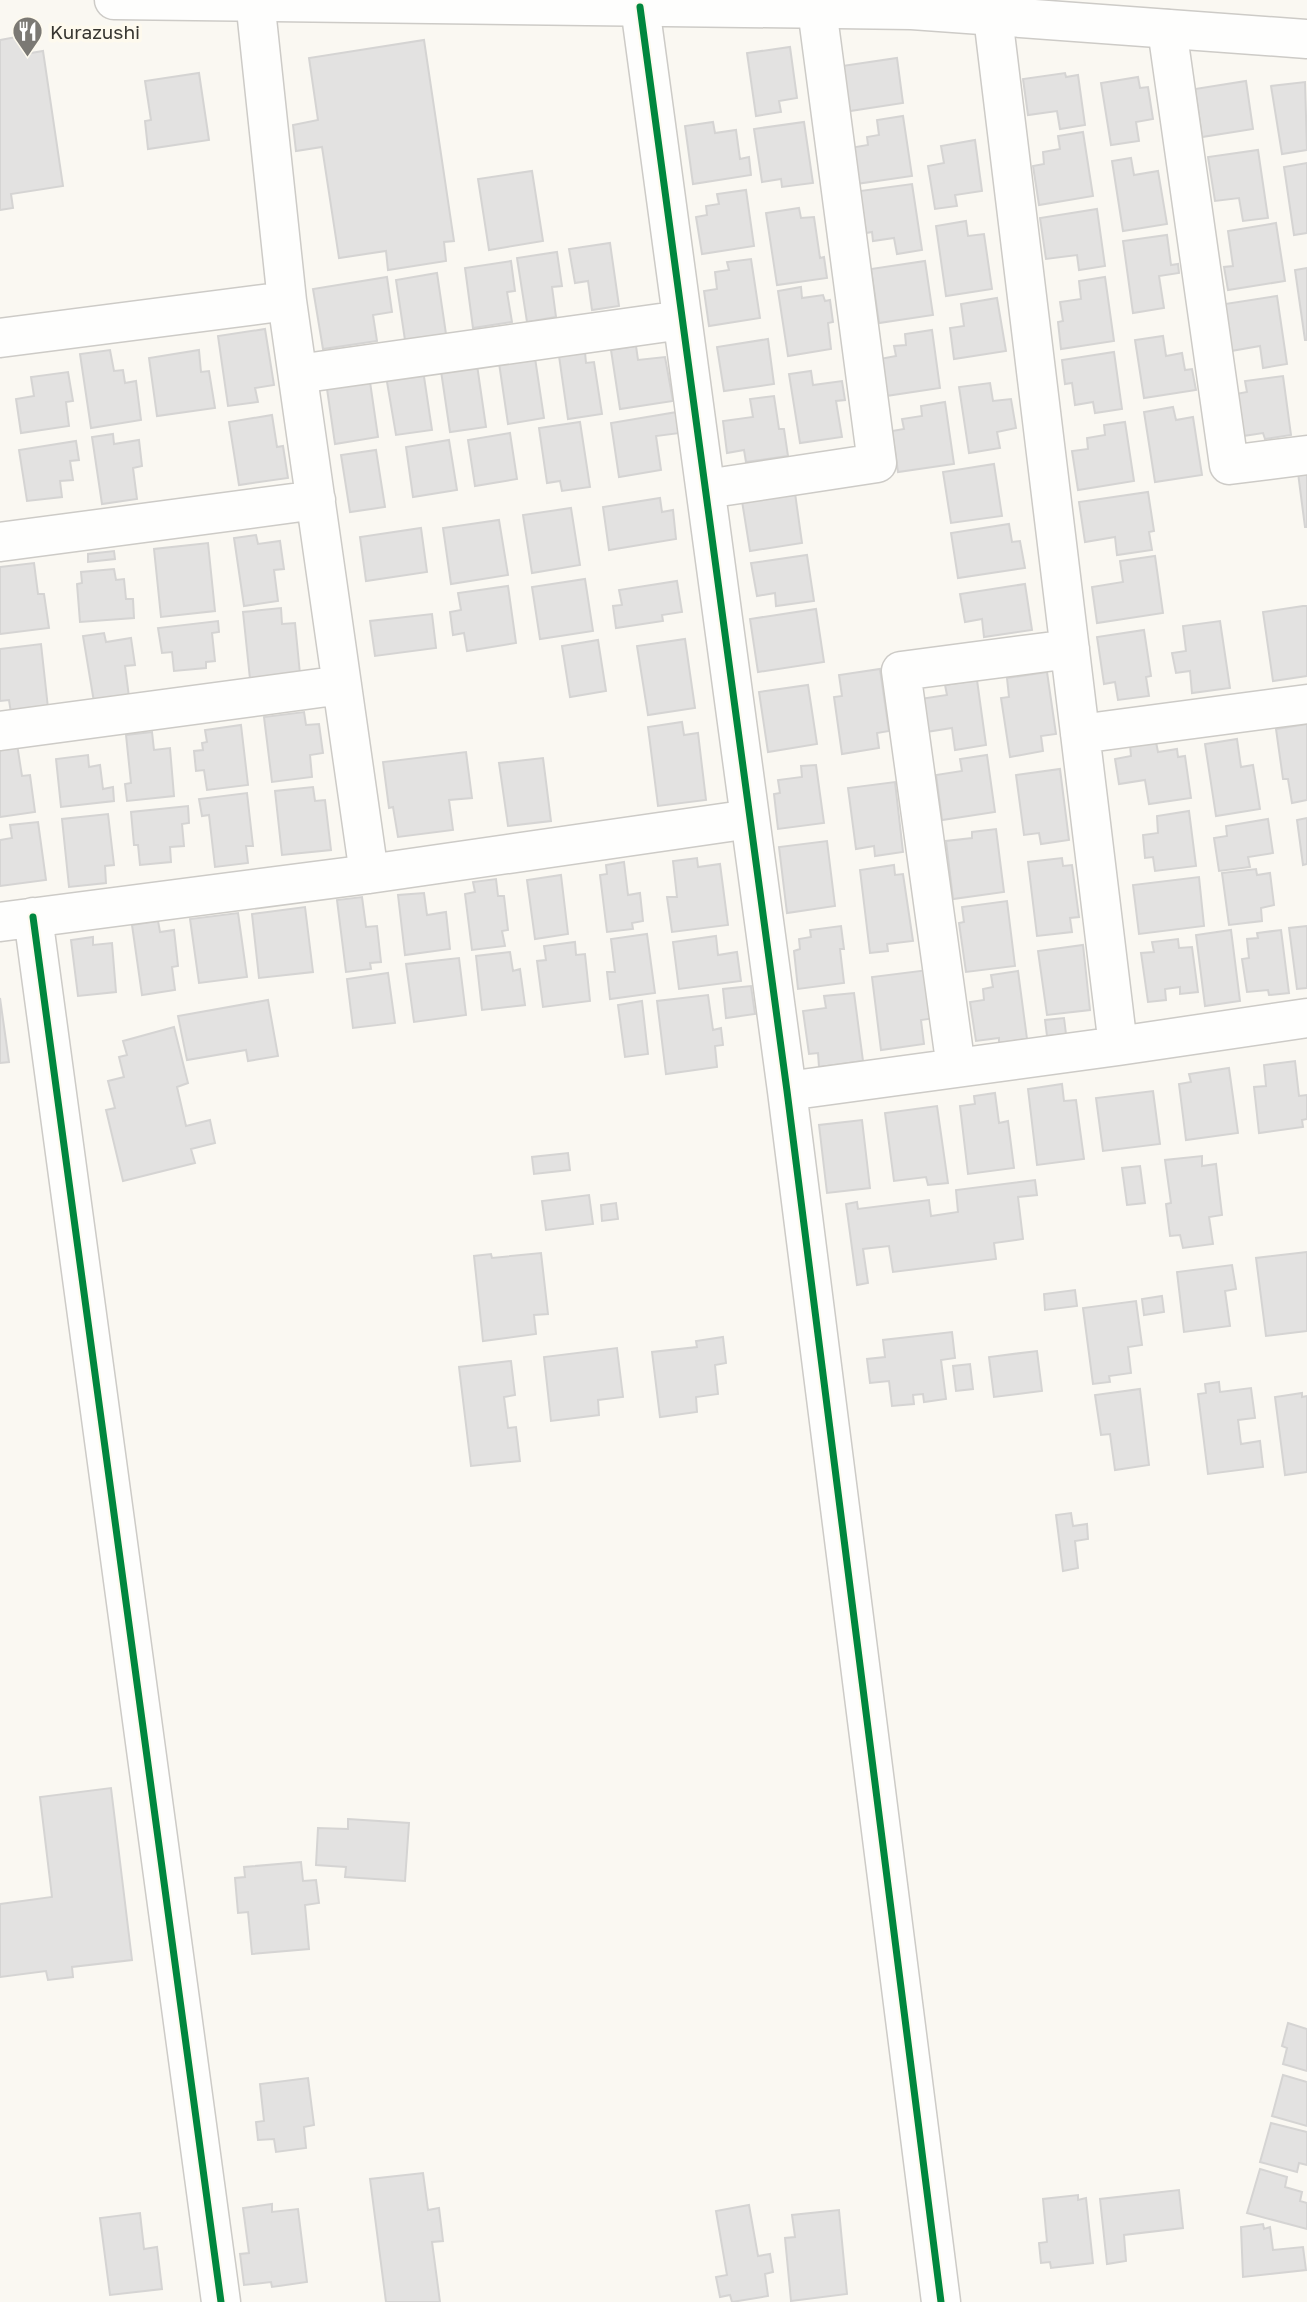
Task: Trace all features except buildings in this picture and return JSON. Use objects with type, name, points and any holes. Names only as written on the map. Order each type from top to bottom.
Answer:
[{"type":"street","points":[[114,0],[817,9],[912,5],[993,17],[1307,39]]},
{"type":"street","points":[[255,1],[288,301],[369,874]]},
{"type":"street","points":[[640,7],[787,1091],[941,2302]]},
{"type":"street","points":[[706,489],[877,463],[817,9]]},
{"type":"street","points":[[993,17],[1118,1046]]},
{"type":"street","points":[[1167,29],[1229,465],[1307,455]]},
{"type":"street","points":[[0,338],[288,301]]},
{"type":"street","points":[[298,373],[682,320]]},
{"type":"street","points":[[0,542],[316,500]]},
{"type":"street","points":[[956,1068],[901,671],[1070,649]]},
{"type":"street","points":[[0,731],[342,685]]},
{"type":"street","points":[[1080,734],[1307,704]]},
{"type":"street","points":[[221,2302],[17,919],[369,874],[750,820]]},
{"type":"street","points":[[787,1091],[1307,1018]]},
{"type":"cycle path","points":[[640,7],[787,1091],[941,2302]]},
{"type":"cycle path","points":[[33,917],[221,2302]]},
{"type":"place","name":"Kurazushi","points":[[27,58]]}]
